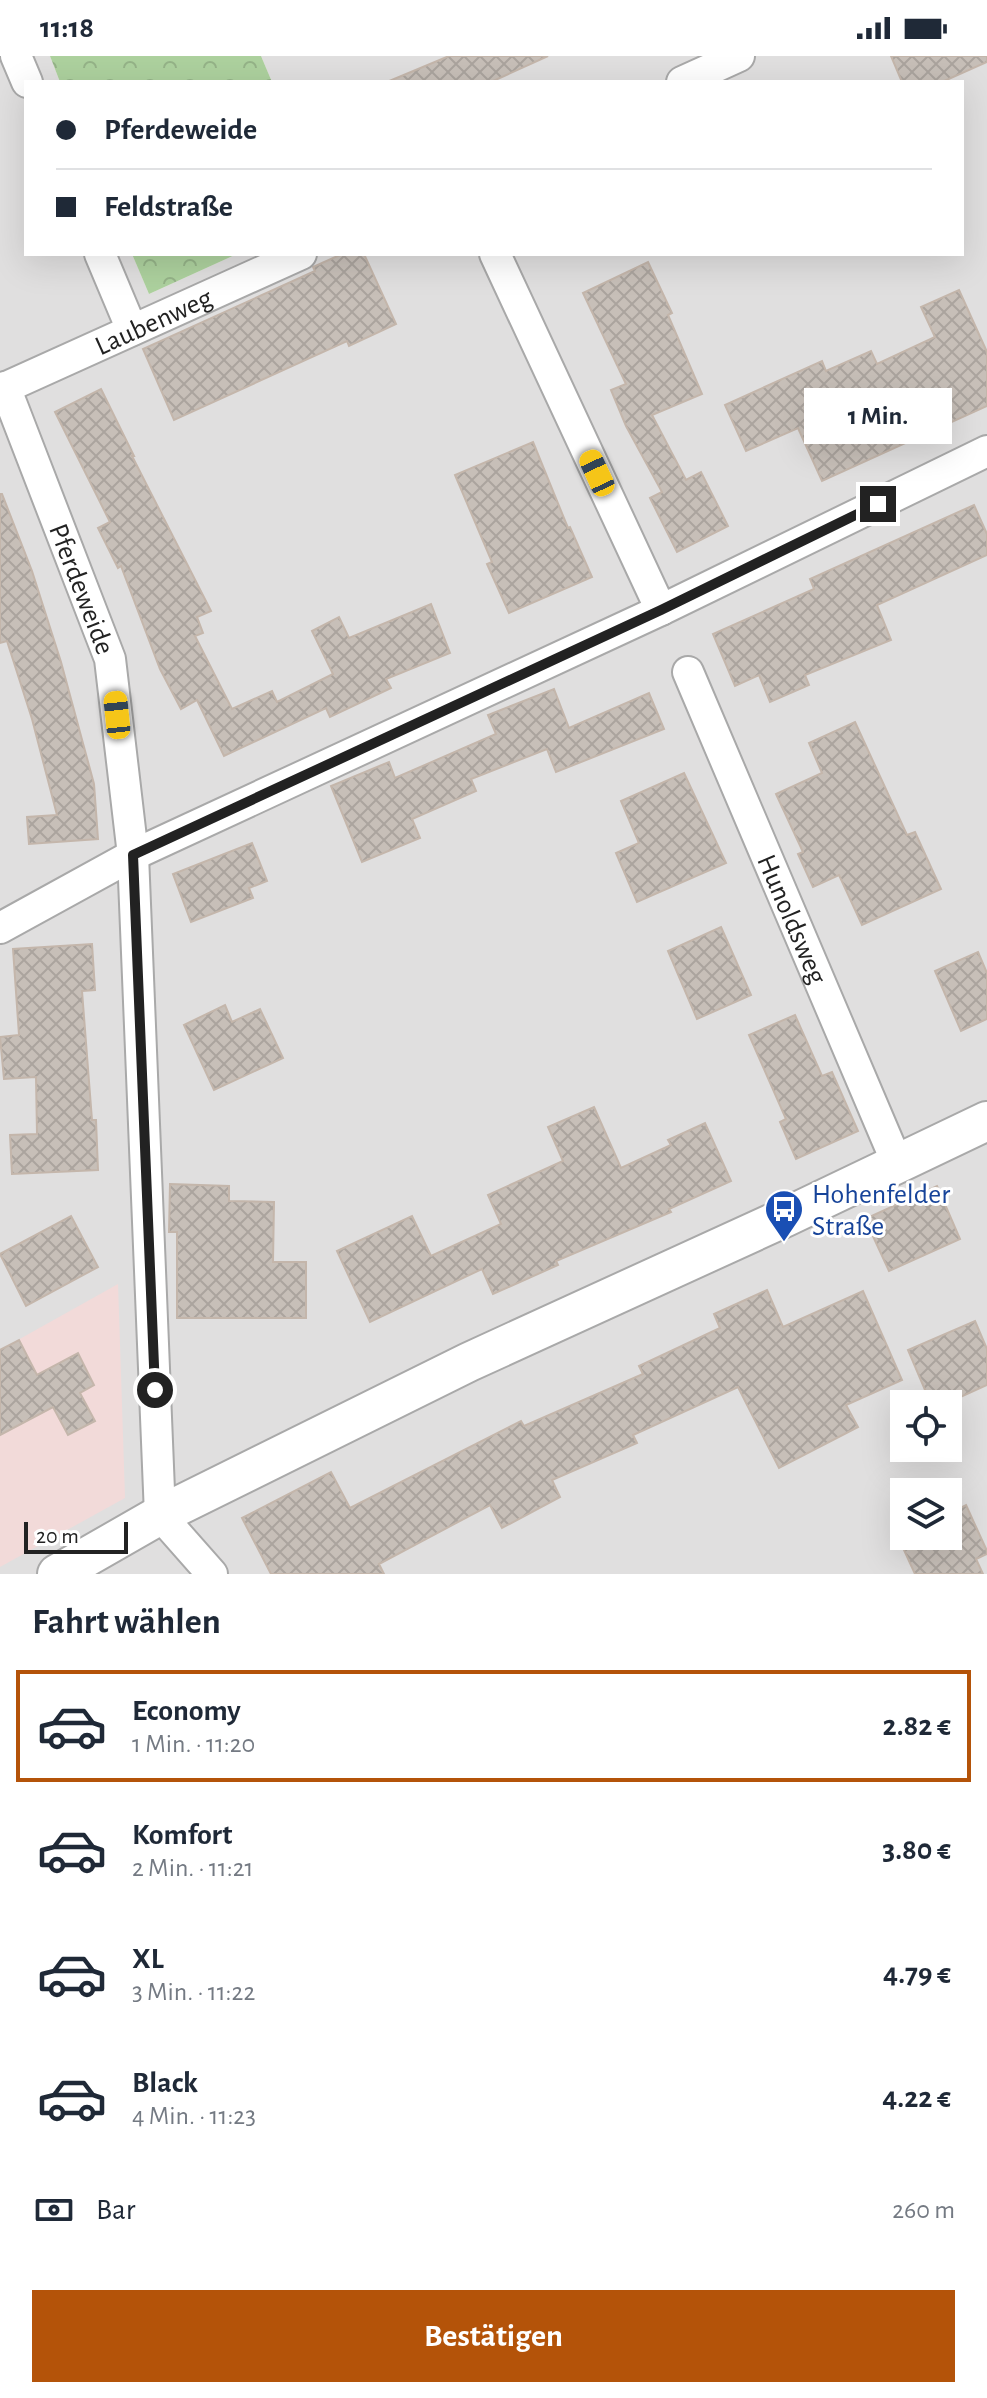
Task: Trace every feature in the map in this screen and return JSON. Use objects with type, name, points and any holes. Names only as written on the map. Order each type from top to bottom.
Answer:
[{"type":"street","points":[[16,56],[26,80]]},
{"type":"street","points":[[686,80],[739,56]]},
{"type":"street","points":[[101,256],[132,330]]},
{"type":"street","name":"Laubenweg","points":[[2,388],[297,256]]},
{"type":"street","points":[[496,256],[661,610]]},
{"type":"street","name":"Pferdeweide","points":[[2,388],[110,659],[133,855],[160,1515]]},
{"type":"street","points":[[0,928],[133,855],[661,610],[987,451]]},
{"type":"street","name":"Hunoldsweg","points":[[688,672],[897,1163]]},
{"type":"street","points":[[57,1574],[160,1515],[469,1362],[987,1121]]},
{"type":"street","points":[[160,1515],[212,1574]]},
{"type":"shaded area","points":[[0,56],[50,56],[59,80],[24,80],[24,256],[133,256],[149,294],[233,256],[964,256],[964,80],[271,80],[261,56],[987,56],[987,1574],[0,1574]]},
{"type":"shaded area","points":[[118,1284],[125,1498],[0,1567],[0,1350]]},
{"type":"green space","points":[[50,56],[261,56],[271,80],[59,80]]},
{"type":"green space","points":[[133,256],[233,256],[149,294]]},
{"type":"building","points":[[449,56],[548,56],[495,80],[392,80]]},
{"type":"building","points":[[891,56],[987,56],[987,62],[946,80],[901,80]]},
{"type":"building","points":[[338,256],[365,256],[396,324],[349,346],[347,341],[174,420],[143,349],[315,271],[313,267]]},
{"type":"building","points":[[648,262],[672,313],[668,315],[702,394],[652,415],[686,480],[701,472],[728,526],[677,552],[650,498],[662,492],[626,426],[611,390],[626,384],[583,293]]},
{"type":"building","points":[[959,290],[987,352],[987,406],[822,481],[798,428],[746,451],[725,405],[822,361],[826,371],[871,351],[877,364],[935,337],[921,307]]},
{"type":"building","points":[[101,389],[211,611],[197,617],[203,633],[195,636],[232,709],[272,691],[277,702],[333,674],[312,631],[339,617],[349,638],[431,604],[450,653],[386,679],[391,688],[330,717],[326,708],[224,756],[197,700],[181,709],[160,669],[121,566],[118,568],[98,528],[110,522],[55,412]]},
{"type":"building","points":[[533,442],[592,577],[509,613],[487,564],[492,562],[455,475]]},
{"type":"building","points":[[0,494],[32,571],[61,662],[94,784],[98,839],[29,844],[27,817],[57,815],[32,719],[7,641],[0,643]]},
{"type":"building","points":[[974,505],[987,534],[987,555],[877,605],[891,640],[805,675],[809,685],[770,702],[759,675],[735,686],[713,634],[814,589],[810,579]]},
{"type":"building","points":[[554,689],[569,728],[649,693],[664,729],[556,772],[547,749],[471,779],[476,791],[412,819],[420,838],[362,862],[331,786],[389,762],[395,778],[496,734],[488,715]]},
{"type":"building","points":[[855,722],[907,835],[915,832],[941,889],[862,925],[839,875],[813,887],[798,854],[803,852],[776,794],[822,773],[809,743]]},
{"type":"building","points":[[684,773],[726,863],[637,902],[616,853],[639,843],[621,801]]},
{"type":"building","points":[[252,843],[267,881],[249,888],[253,898],[191,922],[173,874]]},
{"type":"building","points":[[721,927],[751,995],[697,1019],[668,951]]},
{"type":"building","points":[[92,944],[95,990],[82,991],[92,1120],[96,1120],[98,1170],[12,1174],[10,1135],[37,1134],[36,1077],[4,1079],[0,1037],[19,1035],[13,949]]},
{"type":"building","points":[[978,952],[987,973],[987,1019],[961,1031],[935,971]]},
{"type":"building","points":[[225,1005],[232,1022],[260,1009],[283,1058],[214,1090],[184,1025]]},
{"type":"building","points":[[795,1015],[822,1076],[832,1072],[858,1131],[796,1159],[780,1122],[786,1119],[749,1035]]},
{"type":"building","points":[[594,1107],[621,1168],[671,1145],[668,1140],[705,1123],[731,1181],[669,1209],[671,1212],[556,1261],[558,1265],[493,1294],[482,1269],[370,1322],[337,1251],[412,1216],[431,1256],[501,1224],[488,1195],[563,1161],[548,1127]]},
{"type":"building","points":[[170,1184],[229,1186],[229,1201],[274,1202],[273,1262],[306,1262],[306,1318],[177,1318],[177,1232],[169,1232]]},
{"type":"building","points":[[937,1186],[960,1239],[889,1271],[865,1219]]},
{"type":"building","points":[[71,1216],[98,1267],[26,1306],[0,1254]]},
{"type":"building","points":[[767,1290],[783,1327],[863,1291],[902,1380],[846,1405],[858,1427],[779,1468],[738,1387],[633,1435],[637,1443],[552,1480],[560,1497],[502,1528],[490,1505],[379,1564],[384,1574],[271,1574],[242,1518],[331,1472],[350,1508],[521,1421],[524,1426],[643,1374],[639,1366],[720,1328],[714,1314]]},
{"type":"building","points":[[975,1321],[987,1349],[987,1385],[962,1396],[962,1390],[925,1390],[908,1350]]},
{"type":"building","points":[[19,1340],[37,1375],[78,1353],[94,1385],[80,1393],[95,1421],[68,1435],[53,1407],[0,1435],[0,1350]]},
{"type":"building","points":[[966,1505],[987,1551],[987,1554],[976,1559],[983,1574],[915,1574],[904,1550],[962,1550],[962,1507]]},
{"type":"place","name":"Hohenfelder Straße","points":[[784,1243]]},
{"type":"route","points":[[155,1390],[133,855],[661,610],[878,504]]}]
